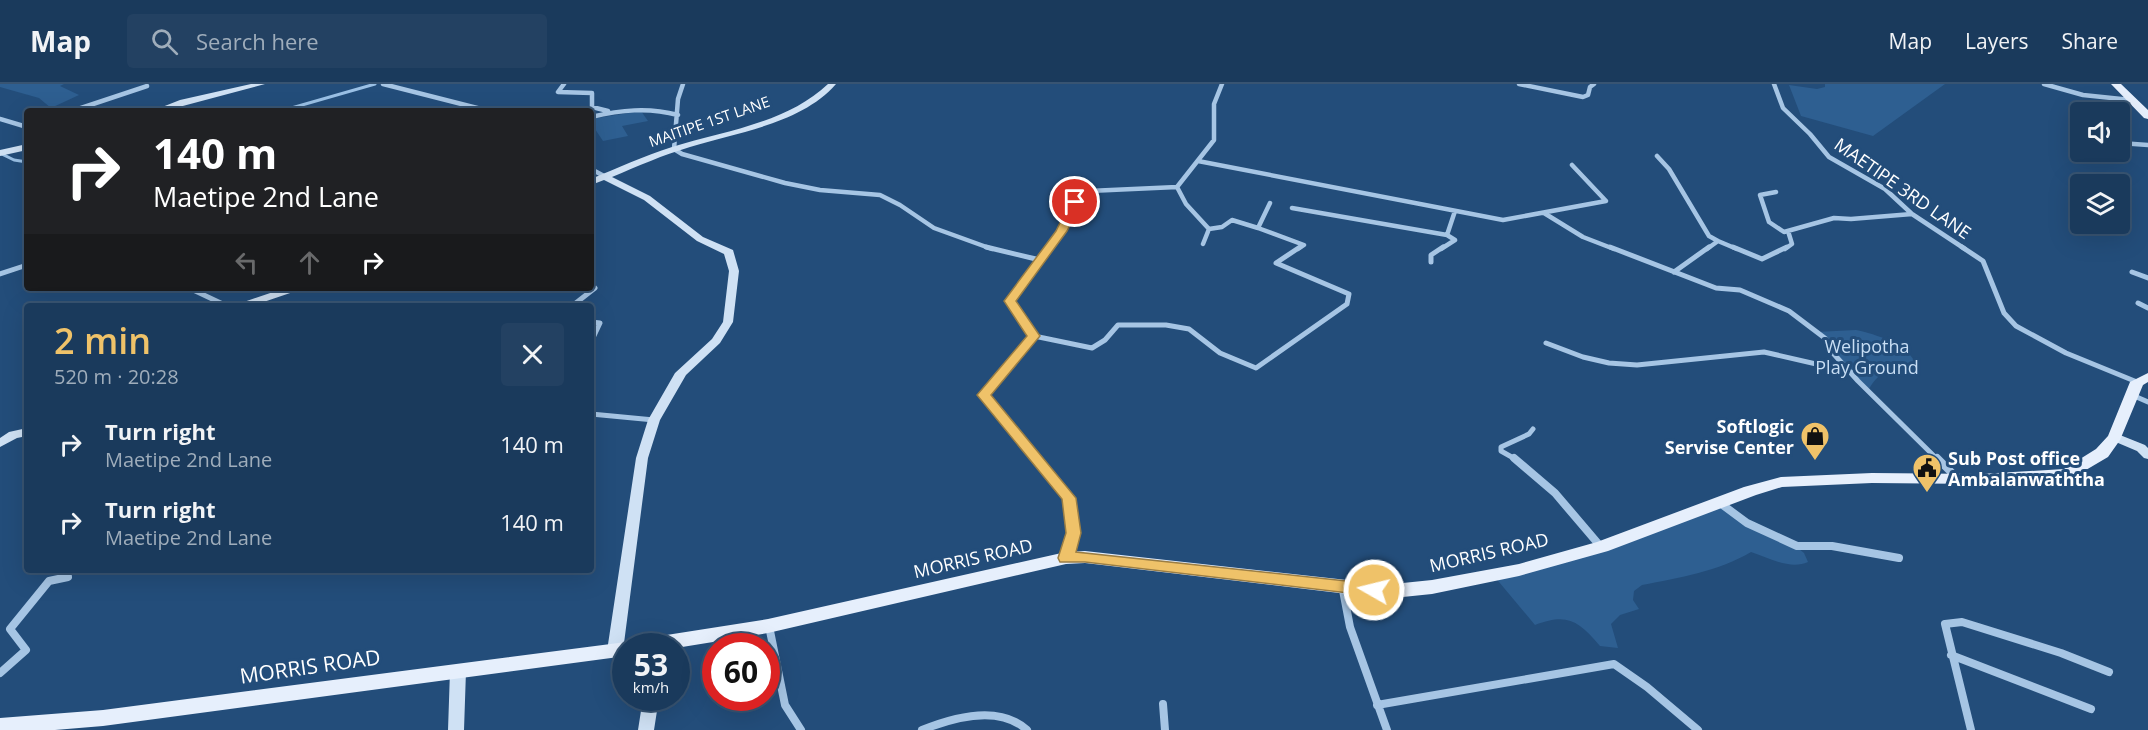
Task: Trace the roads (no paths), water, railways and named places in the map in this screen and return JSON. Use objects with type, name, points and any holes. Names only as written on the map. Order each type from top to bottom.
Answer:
[{"type":"main road","points":[[2116,84],[2148,116]]},
{"type":"main road","name":"MORRIS ROAD","points":[[690,639],[768,626],[1066,558],[1085,557],[1210,573],[1393,591],[1432,587],[1519,570],[1602,547],[1720,502],[1781,482],[1872,478],[1958,479],[2050,476],[2068,473],[2103,453],[2115,436],[2139,385]]},
{"type":"main road","name":"MORRIS ROAD","points":[[0,726],[103,718],[612,651]]},
{"type":"street","points":[[165,108],[261,84]]},
{"type":"street","points":[[383,84],[477,108]]},
{"type":"street","points":[[564,84],[558,92],[592,93],[592,107],[611,112]]},
{"type":"street","points":[[683,84],[678,93],[678,136],[674,149],[682,154],[756,177],[822,190],[874,194],[888,198],[919,216],[931,227],[949,236],[1040,260]]},
{"type":"street","name":"MAITIPE 1ST LANE","points":[[594,181],[674,149],[751,126],[794,110],[827,90],[832,84]]},
{"type":"street","points":[[1209,229],[1222,227],[1232,220],[1304,244],[1276,263],[1349,294],[1347,304],[1256,368],[1220,353],[1189,329],[1166,325],[1118,325],[1105,340],[1092,348],[1034,336],[1010,301],[1062,231],[1075,202],[1089,191],[1177,187],[1214,140],[1214,104],[1216,93],[1222,84]]},
{"type":"street","points":[[1519,84],[1583,97],[1588,95],[1590,87],[1594,84]]},
{"type":"street","name":"MAETIPE 3RD LANE","points":[[1774,84],[1783,108],[1810,134],[1829,157],[1885,189],[1912,214],[1983,261],[2004,313],[2016,326],[2066,353],[2139,385],[2148,402]]},
{"type":"street","points":[[2044,84],[2083,95],[2131,100]]},
{"type":"street","points":[[81,108],[147,86]]},
{"type":"street","points":[[594,116],[611,112],[649,109],[678,115]]},
{"type":"street","points":[[0,118],[24,126]]},
{"type":"street","points":[[2130,144],[2148,145]]},
{"type":"street","points":[[2,152],[24,148]]},
{"type":"street","points":[[1657,156],[1670,169],[1709,236],[1762,259],[1792,244],[1788,231]]},
{"type":"street","points":[[1198,162],[1264,175]]},
{"type":"street","points":[[1198,162],[1503,220],[1605,201],[1572,165]]},
{"type":"street","points":[[594,171],[646,198],[700,239],[729,252],[734,271],[728,322],[716,341],[681,373],[654,420],[642,458],[622,633]]},
{"type":"street","points":[[1177,187],[1193,213],[1209,229]]},
{"type":"street","points":[[1776,192],[1760,195],[1765,218],[1768,224],[1776,230],[1788,231],[1834,218],[1851,219],[1912,214]]},
{"type":"street","points":[[1258,228],[1270,203]]},
{"type":"street","points":[[1292,208],[1447,235],[1455,240],[1431,255],[1431,262]]},
{"type":"street","points":[[1447,235],[1455,211]]},
{"type":"street","points":[[1544,213],[1583,237],[1716,288],[1740,290],[1789,311],[1826,339],[1832,352],[1851,373],[1958,479]]},
{"type":"street","points":[[1203,244],[1209,229]]},
{"type":"street","points":[[1674,272],[1718,241]]},
{"type":"street","points":[[0,274],[24,266]]},
{"type":"street","points":[[2132,272],[2148,278]]},
{"type":"street","points":[[195,291],[221,303]]},
{"type":"street","points":[[251,303],[286,291]]},
{"type":"street","points":[[576,303],[591,291]]},
{"type":"street","points":[[2139,303],[2148,308]]},
{"type":"street","points":[[594,322],[600,323],[594,336]]},
{"type":"street","points":[[1034,336],[984,395],[1069,498],[1074,533],[1066,558]]},
{"type":"street","points":[[1546,344],[1609,363],[1637,365],[1764,352],[1851,373]]},
{"type":"street","points":[[594,414],[654,420]]},
{"type":"street","points":[[1533,429],[1529,434],[1501,447],[1501,451],[1513,456],[1533,472],[1602,547]]},
{"type":"street","points":[[0,443],[13,435],[24,433]]},
{"type":"street","points":[[2115,436],[2141,448],[2148,455]]},
{"type":"street","points":[[1720,502],[1747,523],[1797,546],[1832,546],[1899,558]]},
{"type":"street","points":[[0,673],[26,650],[10,628],[49,581],[68,577],[67,573]]},
{"type":"street","points":[[1342,585],[1350,627],[1387,730]]},
{"type":"street","points":[[1971,730],[1945,624],[1962,622],[2061,653],[2109,672]]},
{"type":"street","points":[[768,626],[785,705],[801,730]]},
{"type":"street","points":[[1951,655],[2091,709]]},
{"type":"street","points":[[1377,705],[1614,664],[1630,672],[1656,692],[1698,730]]},
{"type":"street","points":[[456,730],[458,671]]},
{"type":"street","points":[[1163,704],[1165,730]]},
{"type":"street","points":[[646,730],[649,711]]},
{"type":"street","points":[[922,730],[935,724],[999,714],[1023,724],[1027,730]]},
{"type":"waterway","points":[[291,108],[375,84]]},
{"type":"waterway","points":[[0,153],[14,160],[24,162]]},
{"type":"place","name":"Softlogic Servise Center","points":[[1815,462]]},
{"type":"place","name":"Sub Post office Ambalanwaththa","points":[[1927,494]]},
{"type":"park label","name":"Welipotha Play Ground","points":[[1867,356]]}]
